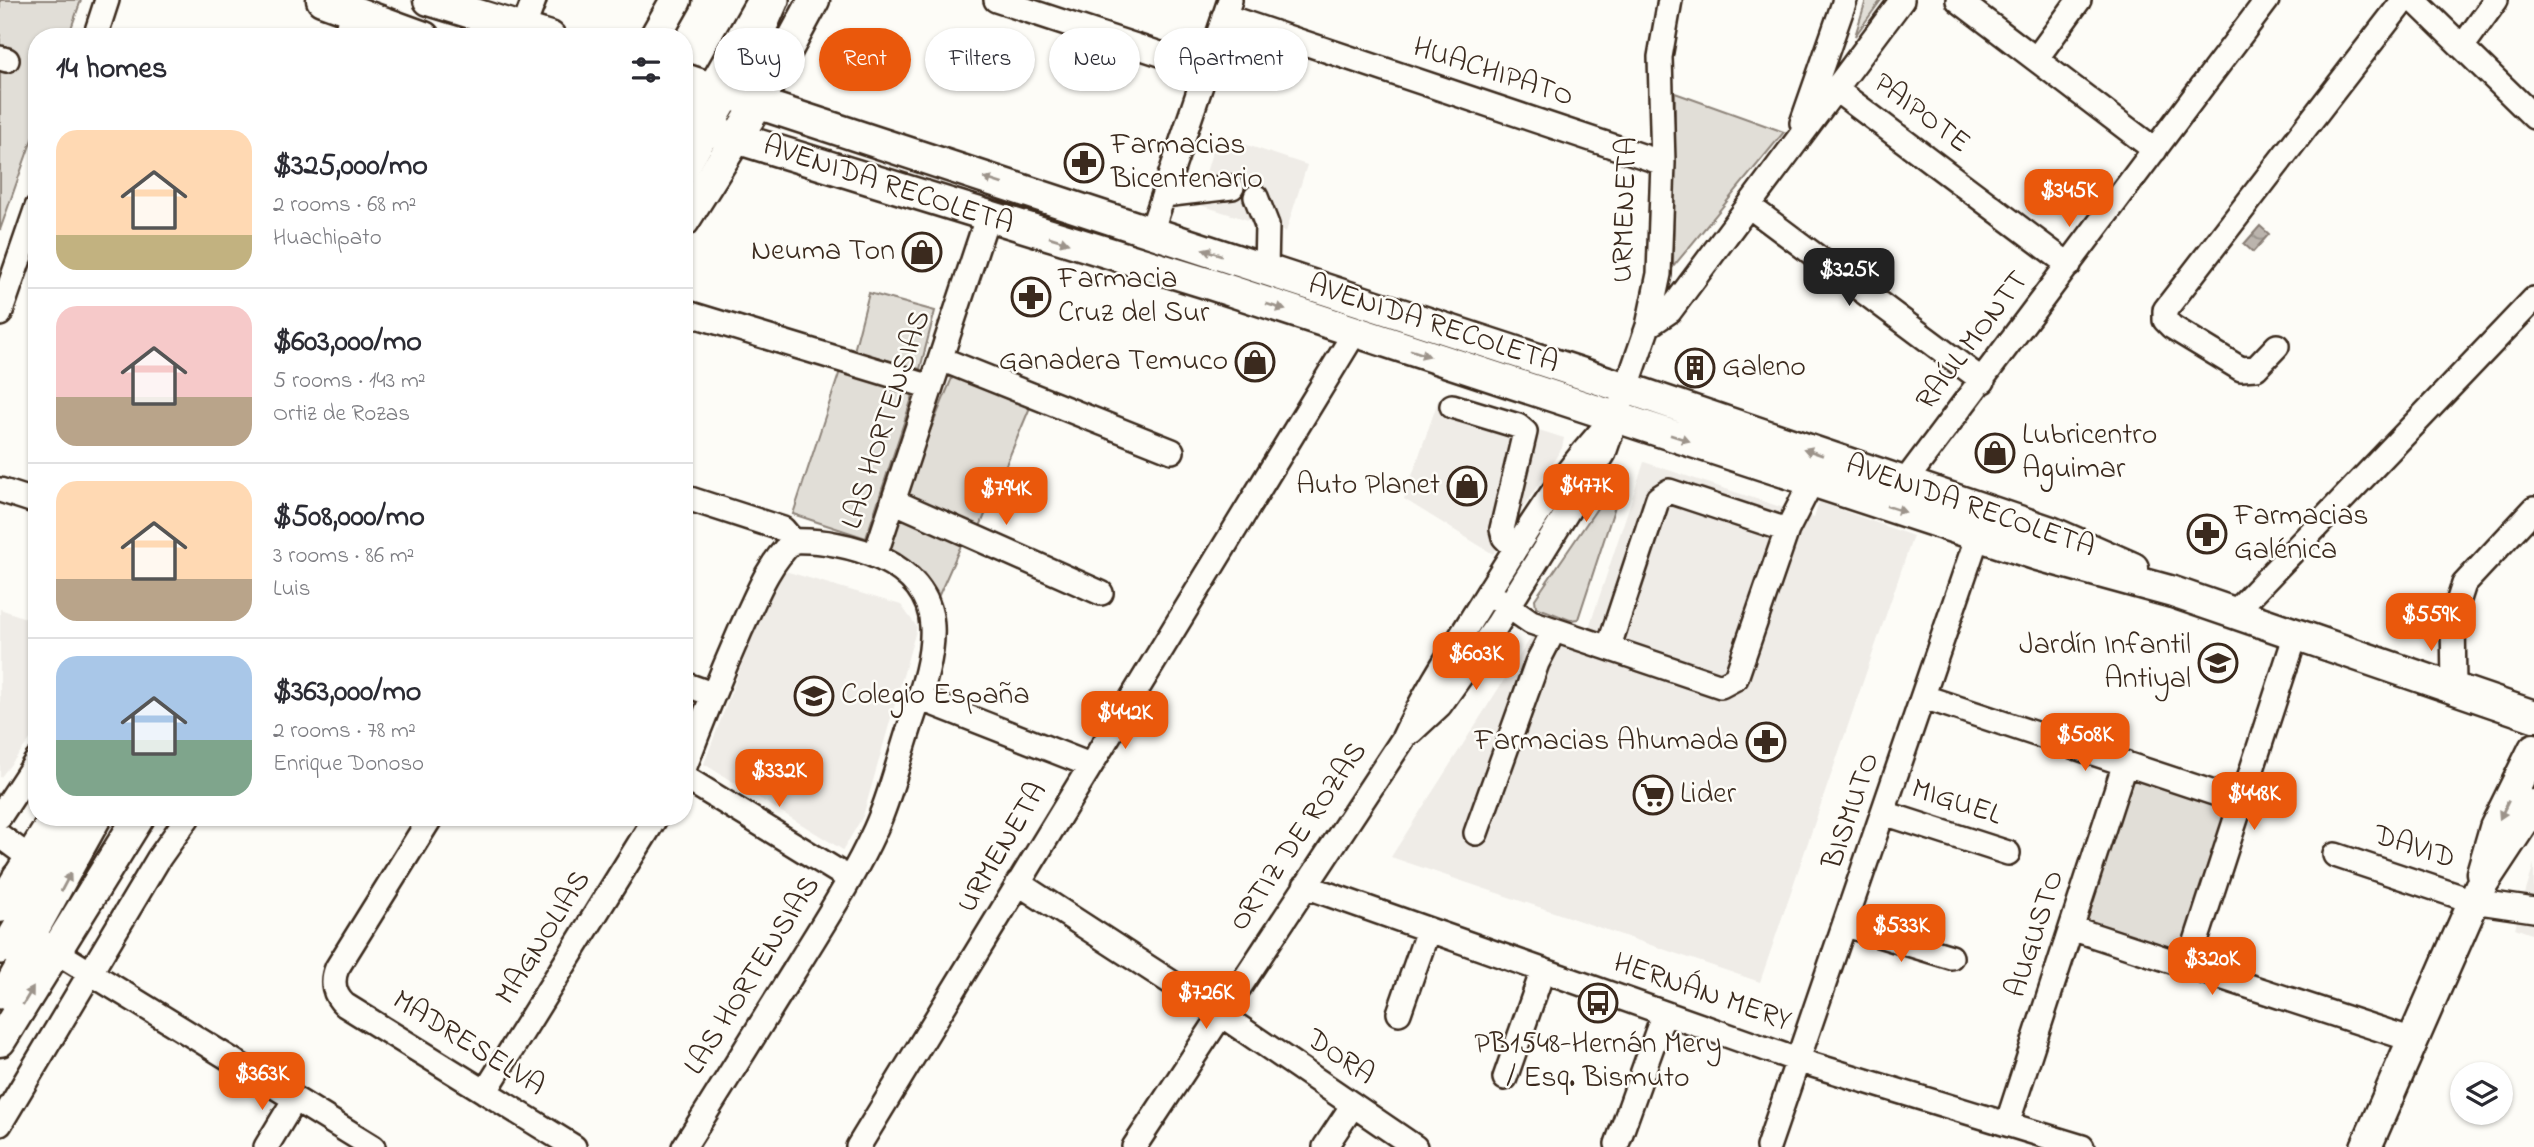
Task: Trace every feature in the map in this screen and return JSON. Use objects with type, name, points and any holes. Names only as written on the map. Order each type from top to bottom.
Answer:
[{"type":"main road","points":[[322,0],[349,25],[368,28]]},
{"type":"main road","points":[[429,0],[512,28]]},
{"type":"main road","points":[[660,28],[676,0]]},
{"type":"main road","points":[[693,172],[701,129],[721,92],[814,0]]},
{"type":"main road","name":"AVENIDA RECOLETA","points":[[721,92],[1626,388],[2077,542],[2128,565],[2173,592]]},
{"type":"main road","name":"AVENIDA RECOLETA","points":[[701,129],[1355,332],[1978,535],[2173,592],[2534,716]]},
{"type":"main road","points":[[1355,332],[1371,317],[1397,313]]},
{"type":"main road","points":[[2366,1147],[2477,894],[2495,828],[2534,749]]},
{"type":"main road","points":[[2477,894],[2534,805]]},
{"type":"main road","points":[[0,1041],[27,930],[24,868],[50,826]]},
{"type":"main road","points":[[27,930],[130,826]]},
{"type":"street","points":[[98,28],[107,0]]},
{"type":"street","points":[[531,28],[534,0]]},
{"type":"street","points":[[693,150],[721,92],[759,0]]},
{"type":"street","points":[[721,92],[765,32],[777,0]]},
{"type":"street","points":[[996,0],[1154,52]]},
{"type":"street","name":"URMENETA","points":[[1615,417],[1648,326],[1659,274],[1663,163],[1660,57],[1670,0]]},
{"type":"street","points":[[1795,144],[1845,0]]},
{"type":"street","points":[[1648,326],[1670,310],[1902,0]]},
{"type":"street","points":[[1958,0],[2155,150]]},
{"type":"street","points":[[2036,59],[2079,0]]},
{"type":"street","name":"RAÚL MONTT","points":[[1904,483],[2267,0]]},
{"type":"street","points":[[2277,346],[2256,368],[2241,369],[2172,327],[2165,320],[2165,310],[2404,0]]},
{"type":"street","points":[[2414,0],[2534,117]]},
{"type":"street","points":[[2462,47],[2496,0]]},
{"type":"street","points":[[1220,28],[1227,8]]},
{"type":"street","name":"HUACHIPATO","points":[[1227,8],[1663,163]]},
{"type":"street","name":"PAIPOTE","points":[[1835,89],[2069,265]]},
{"type":"street","points":[[1151,232],[1199,91]]},
{"type":"street","points":[[1164,195],[1232,187]]},
{"type":"street","points":[[1255,197],[1264,211],[1267,225],[1266,270]]},
{"type":"street","points":[[1749,206],[1983,381]]},
{"type":"street","name":"LAS HORTENSIAS","points":[[684,1147],[850,879],[877,827],[919,698],[932,625],[925,598],[901,569],[875,556],[988,218]]},
{"type":"street","points":[[0,314],[28,233]]},
{"type":"street","points":[[2234,613],[2534,299]]},
{"type":"street","points":[[693,315],[931,387]]},
{"type":"street","name":"URMENETA","points":[[858,1147],[1355,332]]},
{"type":"street","points":[[941,359],[1172,451]]},
{"type":"street","points":[[1452,406],[1518,426],[1525,432],[1502,529],[1504,537],[1516,548]]},
{"type":"street","name":"ORTIZ DE ROZAS","points":[[1134,1147],[1403,739],[1422,697],[1516,548],[1588,444],[1615,417]]},
{"type":"street","name":"ORTIZ DE ROZAS","points":[[1403,739],[1440,705],[1508,609],[1605,453],[1615,417]]},
{"type":"street","points":[[1492,587],[1508,609],[1553,630],[1609,646],[1721,685],[1730,684],[1736,678],[1787,530],[1812,481]]},
{"type":"street","points":[[0,490],[28,499]]},
{"type":"street","points":[[1609,646],[1658,498],[1664,493],[1669,491],[1787,530]]},
{"type":"street","points":[[693,500],[783,530],[793,541]]},
{"type":"street","points":[[893,501],[1101,593]]},
{"type":"street","points":[[2454,688],[2453,618],[2464,584],[2534,509]]},
{"type":"street","name":"BISMUTO","points":[[1768,1147],[1800,1061],[1978,535]]},
{"type":"street","points":[[693,745],[712,694],[765,575],[778,555],[793,541],[815,540],[875,556]]},
{"type":"street","points":[[1476,833],[1537,663],[1553,630]]},
{"type":"street","points":[[2188,966],[2296,634]]},
{"type":"street","points":[[693,687],[712,694]]},
{"type":"street","points":[[1924,697],[2241,802]]},
{"type":"street","points":[[919,698],[1090,765]]},
{"type":"street","name":"AUGUSTO","points":[[2007,1124],[2125,763]]},
{"type":"street","points":[[0,816],[28,774]]},
{"type":"street","points":[[693,783],[850,879]]},
{"type":"street","name":"MIGUEL","points":[[1884,813],[2008,853]]},
{"type":"street","points":[[0,997],[27,930],[77,826]]},
{"type":"street","points":[[0,952],[27,930],[94,826]]},
{"type":"street","points":[[0,1124],[159,858],[182,826]]},
{"type":"street","name":"MADRESELVA","points":[[425,826],[337,968],[334,989],[345,1005],[574,1147]]},
{"type":"street","name":"MAGNOLIAS","points":[[485,1092],[650,826]]},
{"type":"street","points":[[0,835],[24,868]]},
{"type":"street","name":"DAVID","points":[[2335,855],[2534,910]]},
{"type":"street","name":"DORA","points":[[1018,883],[1220,1014],[1415,1147]]},
{"type":"street","name":"HERNÁN MERY","points":[[1305,886],[1800,1061],[2082,1147]]},
{"type":"street","points":[[1846,925],[1951,957]]},
{"type":"street","points":[[2071,928],[2413,1040]]},
{"type":"street","points":[[27,930],[90,973],[373,1147]]},
{"type":"street","points":[[1399,1013],[1428,930]]},
{"type":"street","points":[[1505,1078],[1543,970]]},
{"type":"street","points":[[1617,1144],[1664,1013]]},
{"type":"street","points":[[266,1147],[295,1099]]},
{"type":"street","points":[[1325,1147],[1353,1105]]},
{"type":"shaded area","points":[[0,0],[81,0],[71,28],[28,28],[28,151],[0,230]]},
{"type":"shaded area","points":[[1866,0],[1881,0],[1855,36]]},
{"type":"shaded area","points":[[1675,93],[1784,132],[1673,267]]},
{"type":"shaded area","points":[[1217,135],[1307,165],[1286,232],[1197,204]]},
{"type":"shaded area","points":[[869,293],[935,311],[920,369],[854,351]]},
{"type":"shaded area","points":[[840,371],[913,395],[866,538],[793,514]]},
{"type":"shaded area","points":[[954,373],[1031,405],[979,529],[902,498]]},
{"type":"shaded area","points":[[1439,398],[1564,438],[1562,448],[1493,554],[1404,499]]},
{"type":"shaded area","points":[[1644,462],[1814,518],[1819,502],[1913,536],[1760,982],[1391,857],[1534,633],[1582,649]]},
{"type":"shaded area","points":[[1613,485],[1621,488],[1578,619],[1570,620],[1536,607],[1535,599]]},
{"type":"shaded area","points":[[898,513],[963,541],[939,595],[923,572],[880,553]]},
{"type":"shaded area","name":"Colegio España","points":[[778,569],[901,605],[917,627],[863,816],[843,850],[704,764]]},
{"type":"shaded area","points":[[0,609],[28,619],[28,742],[0,778]]},
{"type":"shaded area","points":[[2133,771],[2232,802],[2185,954],[2086,923]]},
{"type":"shaded area","points":[[2534,864],[2534,935],[2515,928]]},
{"type":"water","points":[[2260,226],[2269,234],[2253,252],[2244,244]]},
{"type":"place","name":"Farmacias Bicentenario","points":[[1084,163]]},
{"type":"place","name":"Neuma Ton","points":[[922,252]]},
{"type":"place","name":"Farmacia Cruz del Sur","points":[[1031,297]]},
{"type":"place","name":"Ganadera Temuco","points":[[1255,362]]},
{"type":"place","name":"Galeno","points":[[1695,368]]},
{"type":"place","name":"Lubricentro Aguimar","points":[[1995,453]]},
{"type":"place","name":"Auto Planet","points":[[1467,486]]},
{"type":"place","name":"Farmacias Galénica","points":[[2207,534]]},
{"type":"place","name":"Jardín Infantil Antiyal","points":[[2218,663]]},
{"type":"place","name":"Colegio España","points":[[814,696]]},
{"type":"place","name":"Farmacias Ahumada","points":[[1766,742]]},
{"type":"place","name":"Lider","points":[[1653,795]]},
{"type":"place","name":"PB1548-Hernán Mery / Esq. Bismuto","points":[[1598,1003]]}]
